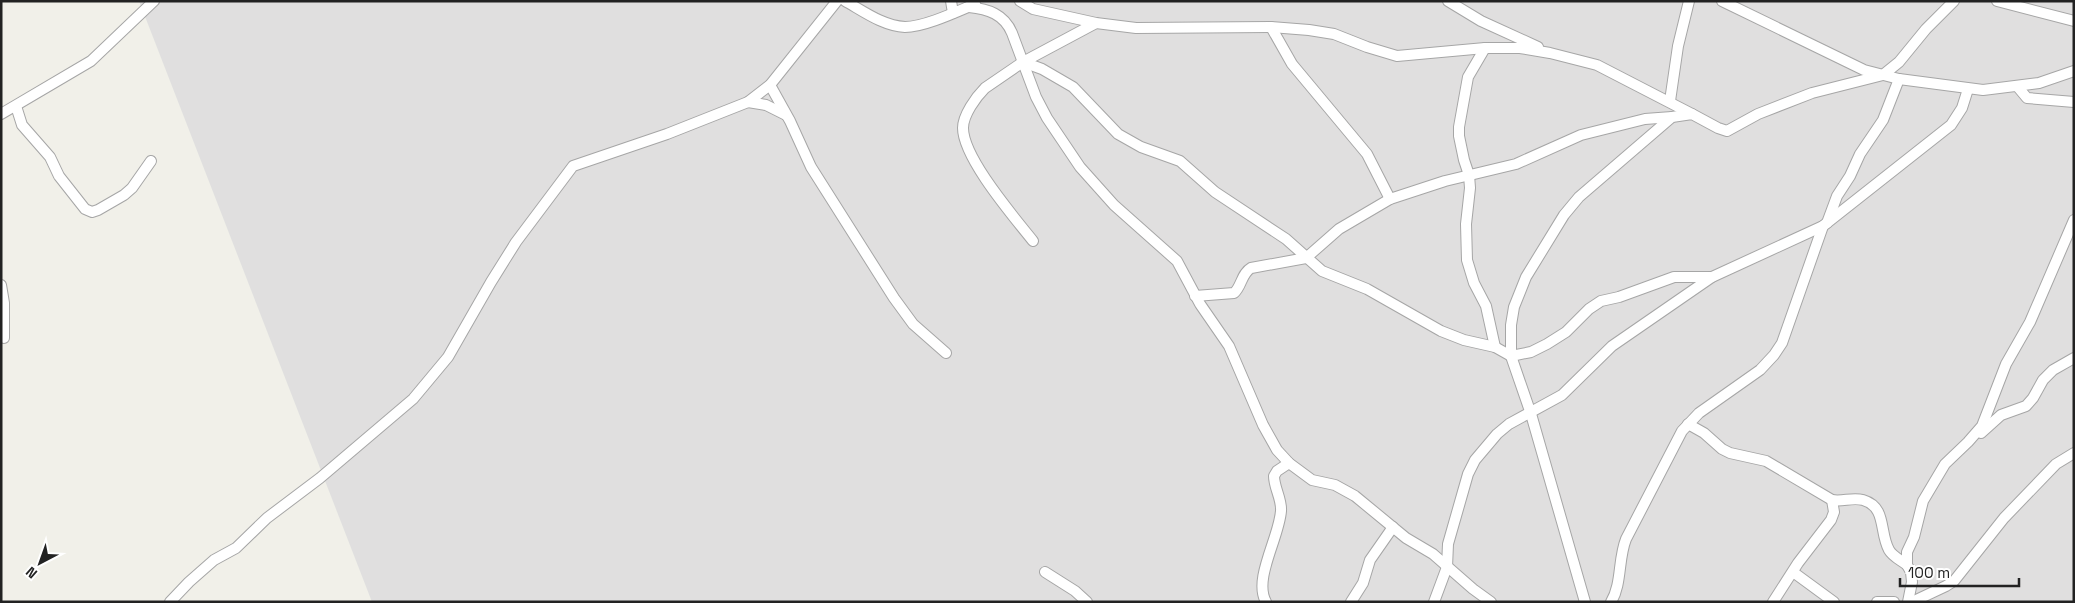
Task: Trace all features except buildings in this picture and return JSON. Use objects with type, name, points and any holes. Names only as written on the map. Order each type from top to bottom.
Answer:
[{"type":"street","points":[[1,114],[91,61],[154,1]]},
{"type":"street","points":[[170,602],[214,560],[236,548],[274,512],[320,478],[413,399],[451,352],[516,242],[573,166],[668,134],[748,102],[770,85],[838,1]]},
{"type":"street","points":[[845,1],[878,20],[906,27],[919,25],[982,1]]},
{"type":"street","points":[[951,1],[953,12]]},
{"type":"street","points":[[1020,1],[1033,9],[1096,23],[1149,29],[1271,27],[1308,30],[1334,34],[1367,48],[1398,56],[1485,48],[1514,48],[1550,53],[1597,65],[1727,131],[1758,114],[1790,101],[1829,88],[1882,75],[1900,62],[1926,29],[1954,1]]},
{"type":"street","points":[[1448,1],[1481,21],[1550,53]]},
{"type":"street","points":[[1670,101],[1678,46],[1689,1]]},
{"type":"street","points":[[1722,1],[1864,70],[1900,80],[1968,89],[2039,83],[2074,71]]},
{"type":"street","points":[[1997,1],[2074,21]]},
{"type":"street","points":[[969,7],[992,11],[1007,24],[1046,118],[1080,168],[1114,205],[1177,261],[1195,296],[1229,346],[1274,446],[1289,463],[1317,482],[1335,485],[1347,491],[1410,541],[1428,551],[1491,602]]},
{"type":"street","points":[[1033,241],[980,172],[962,130],[967,115],[980,93],[1023,62],[1096,23]]},
{"type":"street","points":[[1271,27],[1292,64],[1366,154],[1390,199]]},
{"type":"street","points":[[1485,48],[1468,77],[1459,127],[1464,160],[1469,175],[1470,198],[1466,234],[1467,260],[1474,282],[1486,306],[1495,347]]},
{"type":"street","points":[[1023,62],[1042,69],[1073,87],[1118,134],[1141,148],[1180,161],[1215,192],[1286,239],[1322,271],[1367,289],[1441,331],[1464,340],[1495,347],[1512,356],[1531,352],[1547,344],[1566,332],[1600,301],[1619,298],[1674,277],[1712,277]]},
{"type":"street","points":[[1610,602],[1617,588],[1622,550],[1626,539],[1682,431],[1699,413],[1749,379],[1774,355],[1786,333],[1837,196],[1850,176],[1860,154],[1882,120],[1900,80]]},
{"type":"street","points":[[770,85],[787,115],[810,167],[894,298],[913,324],[946,353]]},
{"type":"street","points":[[2017,86],[2027,98],[2074,102]]},
{"type":"street","points":[[1434,602],[1447,567],[1448,544],[1471,466],[1502,430],[1569,390],[1612,346],[1712,277],[1825,224],[1951,125],[1962,108],[1968,89]]},
{"type":"street","points":[[748,102],[766,105],[787,115]]},
{"type":"street","points":[[16,106],[22,125],[50,157],[59,176],[85,210],[92,212],[98,210],[119,198],[132,188],[151,162]]},
{"type":"street","points":[[1195,296],[1234,293],[1244,274],[1251,268],[1306,258],[1339,229],[1390,199],[1469,175],[1516,164],[1581,134],[1645,119],[1692,114]]},
{"type":"street","points":[[1585,602],[1531,414],[1512,356],[1511,325],[1514,307],[1526,277],[1553,231],[1579,198],[1672,117]]},
{"type":"street","points":[[1907,565],[1907,552],[1914,537],[1923,501],[1945,464],[1974,436],[1984,421],[2006,364],[2030,322],[2074,220]]},
{"type":"street","points":[[1,285],[4,303],[4,338]]},
{"type":"street","points":[[1974,436],[1980,434],[2001,415],[2026,406],[2052,370],[2074,358]]},
{"type":"street","points":[[1688,424],[1704,433],[1722,449],[1766,461],[1832,500],[1840,501],[1852,498],[1874,505],[1880,515],[1888,547],[1894,556],[1907,565],[1911,572],[1912,582],[1908,602]]},
{"type":"street","points":[[1918,601],[1954,581],[2004,518],[2056,464],[2074,453]]},
{"type":"street","points":[[1266,602],[1261,591],[1262,577],[1276,535],[1282,508],[1274,476],[1277,470],[1289,463]]},
{"type":"street","points":[[1773,602],[1831,520],[1834,512],[1832,500]]},
{"type":"street","points":[[1351,602],[1362,583],[1370,560],[1394,527]]},
{"type":"street","points":[[1045,572],[1080,595],[1087,602]]},
{"type":"street","points":[[1793,572],[1834,602]]},
{"type":"street","points":[[1878,602],[1894,602]]},
{"type":"shaded area","points":[[139,1],[2074,1],[2074,602],[372,602]]}]
